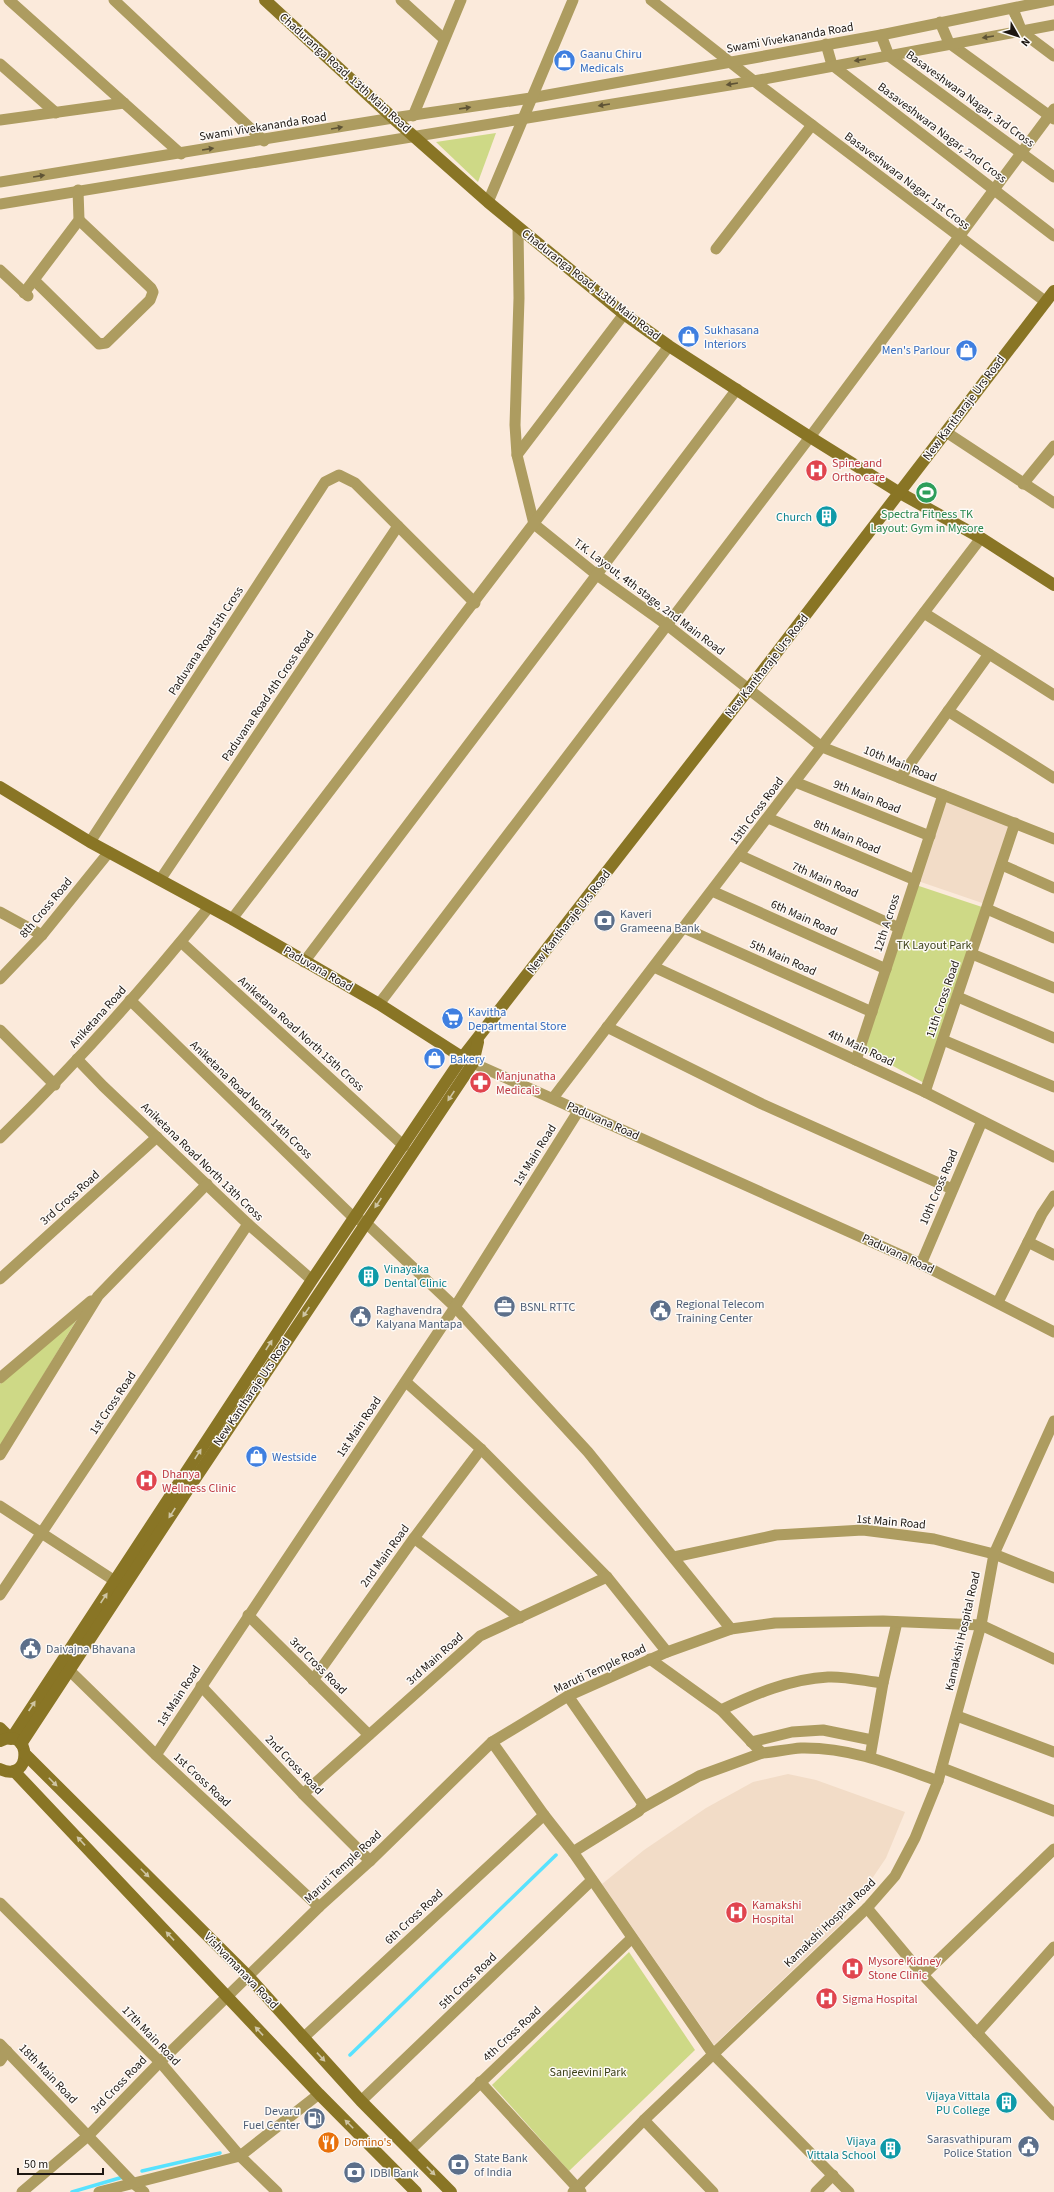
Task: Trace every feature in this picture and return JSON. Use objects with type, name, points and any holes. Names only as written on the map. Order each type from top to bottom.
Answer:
[{"type":"main road","name":"Chaduranga Road, 13th Main Road","points":[[265,0],[393,118],[488,202],[624,314],[669,346],[810,438],[900,493],[981,538],[1054,585]]},
{"type":"main road","name":"New Kantharaje Urs Road","points":[[14,1745],[70,1671],[360,1220],[468,1060],[479,1039],[1054,291]]},
{"type":"main road","name":"Paduvana Road","points":[[0,787],[90,842],[232,919],[378,1004],[468,1060]]},
{"type":"main road","name":"New Kantharaje Urs Road","points":[[14,1745],[115,1581],[312,1280],[360,1220],[404,1146],[468,1060]]},
{"type":"main road","name":"Vishvamanava Road","points":[[0,1728],[14,1745],[248,1976],[361,2101],[452,2192]]},
{"type":"main road","points":[[14,1745],[22,1764],[5,1773],[227,1997],[319,2094],[416,2192]]},
{"type":"street","points":[[9,0],[180,154]]},
{"type":"street","points":[[114,0],[264,141]]},
{"type":"street","points":[[401,0],[444,39]]},
{"type":"street","points":[[413,116],[461,0]]},
{"type":"street","name":"Basaveshwara Nagar, 1st Cross","points":[[651,0],[729,62],[1046,302]]},
{"type":"street","name":"Swami Vivekananda Road","points":[[0,182],[264,141],[393,118],[531,98],[881,35],[1052,0]]},
{"type":"street","points":[[488,202],[569,2]]},
{"type":"street","points":[[1013,9],[1022,32],[1054,56]]},
{"type":"street","points":[[378,1004],[810,438],[994,189],[1052,115],[949,43],[940,22]]},
{"type":"street","points":[[0,204],[414,135],[754,81],[832,65],[889,56],[949,43],[1022,32],[1054,25]]},
{"type":"street","name":"Basaveshwara Nagar, 3rd Cross","points":[[881,35],[889,56],[1022,152],[1054,177]]},
{"type":"street","points":[[826,44],[832,65]]},
{"type":"street","points":[[0,64],[56,112]]},
{"type":"street","name":"Basaveshwara Nagar, 2nd Cross","points":[[832,65],[1054,236]]},
{"type":"street","points":[[0,120],[124,103]]},
{"type":"street","points":[[716,249],[812,125]]},
{"type":"street","points":[[0,270],[26,294],[34,280],[79,220],[78,190]]},
{"type":"street","points":[[34,280],[99,344],[106,342],[150,300],[153,292],[151,288],[79,220]]},
{"type":"street","points":[[518,227],[519,298],[515,418],[517,455],[534,524]]},
{"type":"street","points":[[517,455],[624,314]]},
{"type":"street","points":[[232,919],[475,603],[669,346]]},
{"type":"street","points":[[304,962],[737,389]]},
{"type":"street","points":[[946,432],[1054,503]]},
{"type":"street","points":[[1023,484],[1054,446]]},
{"type":"street","name":"Paduvana Road 5th Cross","points":[[90,842],[325,482],[339,475],[355,483],[398,526]]},
{"type":"street","name":"T.K. Layout, 4th stage, 2nd Main Road","points":[[534,524],[597,575],[667,625],[748,690]]},
{"type":"street","points":[[398,526],[475,603]]},
{"type":"street","name":"Paduvana Road 4th Cross Road","points":[[160,880],[398,526]]},
{"type":"street","name":"13th Cross Road","points":[[553,1098],[981,538]]},
{"type":"street","points":[[924,613],[1054,695]]},
{"type":"street","points":[[900,778],[989,654]]},
{"type":"street","name":"10th Main Road","points":[[748,690],[822,747],[1054,839]]},
{"type":"street","points":[[948,711],[1054,778]]},
{"type":"street","name":"9th Main Road","points":[[795,782],[930,836]]},
{"type":"street","name":"12th A cross","points":[[856,1060],[943,795]]},
{"type":"street","name":"8th Main Road","points":[[768,818],[915,880]]},
{"type":"street","name":"11th Cross Road","points":[[925,1092],[1015,823]]},
{"type":"street","name":"8th Cross Road","points":[[0,978],[42,935],[109,852]]},
{"type":"street","name":"7th Main Road","points":[[739,856],[899,928]]},
{"type":"street","points":[[1002,865],[1054,888]]},
{"type":"street","name":"6th Main Road","points":[[712,891],[886,969]]},
{"type":"street","name":"Aniketana Road","points":[[0,1138],[55,1085],[77,1058],[181,942],[209,907]]},
{"type":"street","points":[[987,909],[1054,938]]},
{"type":"street","points":[[0,912],[42,935]]},
{"type":"street","name":"5th Main Road","points":[[684,928],[872,1012]]},
{"type":"street","name":"Aniketana Road North 15th Cross","points":[[181,942],[404,1146]]},
{"type":"street","points":[[972,954],[1054,988]]},
{"type":"street","name":"4th Main Road","points":[[654,967],[925,1092],[1054,1157]]},
{"type":"street","points":[[958,997],[1054,1038]]},
{"type":"street","name":"Aniketana Road North 14th Cross","points":[[130,1000],[360,1220],[455,1307],[588,1452],[731,1629]]},
{"type":"street","points":[[607,1027],[762,1104],[952,1189]]},
{"type":"street","points":[[0,1030],[55,1085]]},
{"type":"street","points":[[943,1040],[1054,1086]]},
{"type":"street","name":"Aniketana Road North 13th Cross","points":[[77,1058],[103,1086],[248,1224],[312,1280]]},
{"type":"street","name":"Paduvana Road","points":[[468,1060],[921,1264],[998,1302],[1054,1332]]},
{"type":"street","name":"1st Main Road","points":[[156,1755],[406,1382],[579,1110]]},
{"type":"street","name":"10th Cross Road","points":[[921,1264],[982,1121]]},
{"type":"street","name":"3rd Cross Road","points":[[0,1279],[157,1137]]},
{"type":"street","points":[[0,1378],[98,1296],[207,1184]]},
{"type":"street","points":[[998,1302],[1042,1214],[1050,1210],[1054,1196]]},
{"type":"street","name":"1st Cross Road","points":[[0,1595],[248,1224]]},
{"type":"street","points":[[1028,1242],[1054,1255]]},
{"type":"street","points":[[0,1455],[98,1296]]},
{"type":"street","points":[[406,1382],[481,1449],[607,1577],[667,1652]]},
{"type":"street","name":"Kamakshi Hospital Road","points":[[577,2190],[644,2120],[868,1908],[895,1876],[915,1838],[942,1768],[981,1625],[994,1554],[1054,1421]]},
{"type":"street","name":"2nd Main Road","points":[[313,1680],[414,1538],[481,1449]]},
{"type":"street","points":[[0,1506],[115,1581]]},
{"type":"street","name":"1st Main Road","points":[[674,1558],[776,1534],[863,1530],[934,1539],[994,1554],[1054,1578]]},
{"type":"street","points":[[414,1538],[520,1618]]},
{"type":"street","name":"3rd Main Road","points":[[303,1794],[480,1636],[607,1577]]},
{"type":"street","name":"3rd Cross Road","points":[[248,1616],[369,1735]]},
{"type":"street","points":[[870,1756],[883,1683],[897,1622]]},
{"type":"street","name":"Maruti Temple Road","points":[[248,1976],[319,1907],[370,1861],[492,1742],[568,1696],[667,1652],[731,1629],[775,1624],[897,1622],[981,1625],[1054,1659]]},
{"type":"street","points":[[650,1659],[721,1710],[762,1754]]},
{"type":"street","name":"1st Cross Road","points":[[70,1671],[156,1755],[319,1907]]},
{"type":"street","points":[[721,1710],[762,1691],[806,1680],[829,1677],[883,1683]]},
{"type":"street","name":"2nd Cross Road","points":[[201,1686],[303,1794],[370,1861]]},
{"type":"street","points":[[568,1696],[642,1804],[642,1808]]},
{"type":"street","points":[[957,1716],[1054,1752]]},
{"type":"street","points":[[751,1742],[792,1732],[823,1730],[872,1740]]},
{"type":"street","points":[[492,1742],[544,1815],[573,1852],[713,2054],[849,2192]]},
{"type":"street","points":[[573,1852],[642,1808],[699,1776],[762,1754],[801,1748],[840,1751],[870,1756],[938,1781]]},
{"type":"street","points":[[942,1768],[1054,1812]]},
{"type":"street","name":"6th Cross Road","points":[[303,2038],[544,1815]]},
{"type":"street","points":[[923,1975],[1054,1848]]},
{"type":"street","name":"5th Cross Road","points":[[361,2101],[592,1880]]},
{"type":"street","name":"17th Main Road","points":[[0,1904],[160,2062],[240,2156],[276,2192]]},
{"type":"street","points":[[868,1908],[923,1975],[1054,2115]]},
{"type":"street","name":"4th Cross Road","points":[[410,2150],[632,1938]]},
{"type":"street","points":[[977,2033],[1054,1947]]},
{"type":"street","name":"3rd Cross Road","points":[[22,2192],[89,2135],[160,2062],[248,1976]]},
{"type":"street","points":[[0,2061],[4,2047]]},
{"type":"street","name":"18th Main Road","points":[[4,2047],[143,2192]]},
{"type":"street","points":[[480,2082],[577,2190]]},
{"type":"street","points":[[100,2192],[240,2156],[319,2094]]},
{"type":"street","points":[[644,2120],[713,2192]]},
{"type":"street","points":[[816,2192],[833,2175]]},
{"type":"shaded area","points":[[943,795],[1015,823],[988,905],[915,880]]},
{"type":"shaded area","name":"Kamakshi Hospital","points":[[788,1774],[816,1780],[905,1812],[886,1858],[842,1923],[714,2045],[602,1884],[644,1850],[706,1808],[753,1782]]},
{"type":"green space","points":[[496,133],[478,182],[436,142]]},
{"type":"green space","name":"TK Layout Park","points":[[916,885],[985,908],[926,1084],[862,1049]]},
{"type":"green space","points":[[77,1319],[0,1447],[0,1384]]},
{"type":"green space","name":"Sanjeevini Park","points":[[629,1952],[695,2050],[569,2171],[492,2085]]},
{"type":"waterway","points":[[350,2055],[556,1855]]},
{"type":"waterway","points":[[142,2171],[220,2153]]},
{"type":"waterway","points":[[72,2192],[123,2177]]},
{"type":"place","name":"Gaanu Chiru Medicals","points":[[565,61]]},
{"type":"place","name":"Sukhasana Interiors","points":[[689,337]]},
{"type":"place","name":"Men's Parlour","points":[[966,350]]},
{"type":"place","name":"Spine and Ortho care","points":[[816,470]]},
{"type":"place","name":"Spectra Fitness TK Layout: Gym in Mysore","points":[[927,493]]},
{"type":"place","name":"Church","points":[[827,517]]},
{"type":"place","name":"Kaveri Grameena Bank","points":[[605,921]]},
{"type":"place","name":"Kavitha Departmental Store","points":[[452,1019]]},
{"type":"place","name":"Bakery","points":[[435,1059]]},
{"type":"place","name":"Manjunatha Medicals","points":[[481,1083]]},
{"type":"place","name":"Vinayaka Dental Clinic","points":[[369,1276]]},
{"type":"place","name":"BSNL RTTC","points":[[505,1307]]},
{"type":"place","name":"Regional Telecom Training Center","points":[[661,1311]]},
{"type":"place","name":"Raghavendra Kalyana Mantapa","points":[[360,1317]]},
{"type":"place","name":"Westside","points":[[257,1457]]},
{"type":"place","name":"Dhanya Wellness Clinic","points":[[146,1481]]},
{"type":"place","name":"Daivajna Bhavana","points":[[31,1649]]},
{"type":"place","name":"Kamakshi Hospital","points":[[736,1912]]},
{"type":"place","name":"Mysore Kidney Stone Clinic","points":[[852,1968]]},
{"type":"place","name":"Sigma Hospital","points":[[827,1999]]},
{"type":"place","name":"Vijaya Vittala PU College","points":[[1006,2103]]},
{"type":"place","name":"Devaru Fuel Center","points":[[315,2118]]},
{"type":"place","name":"Domino's","points":[[329,2142]]},
{"type":"place","name":"Sarasvathipuram Police Station","points":[[1028,2146]]},
{"type":"place","name":"Vijaya Vittala School","points":[[891,2148]]},
{"type":"place","name":"State Bank of India","points":[[458,2165]]},
{"type":"place","name":"IDBI Bank","points":[[355,2173]]}]
